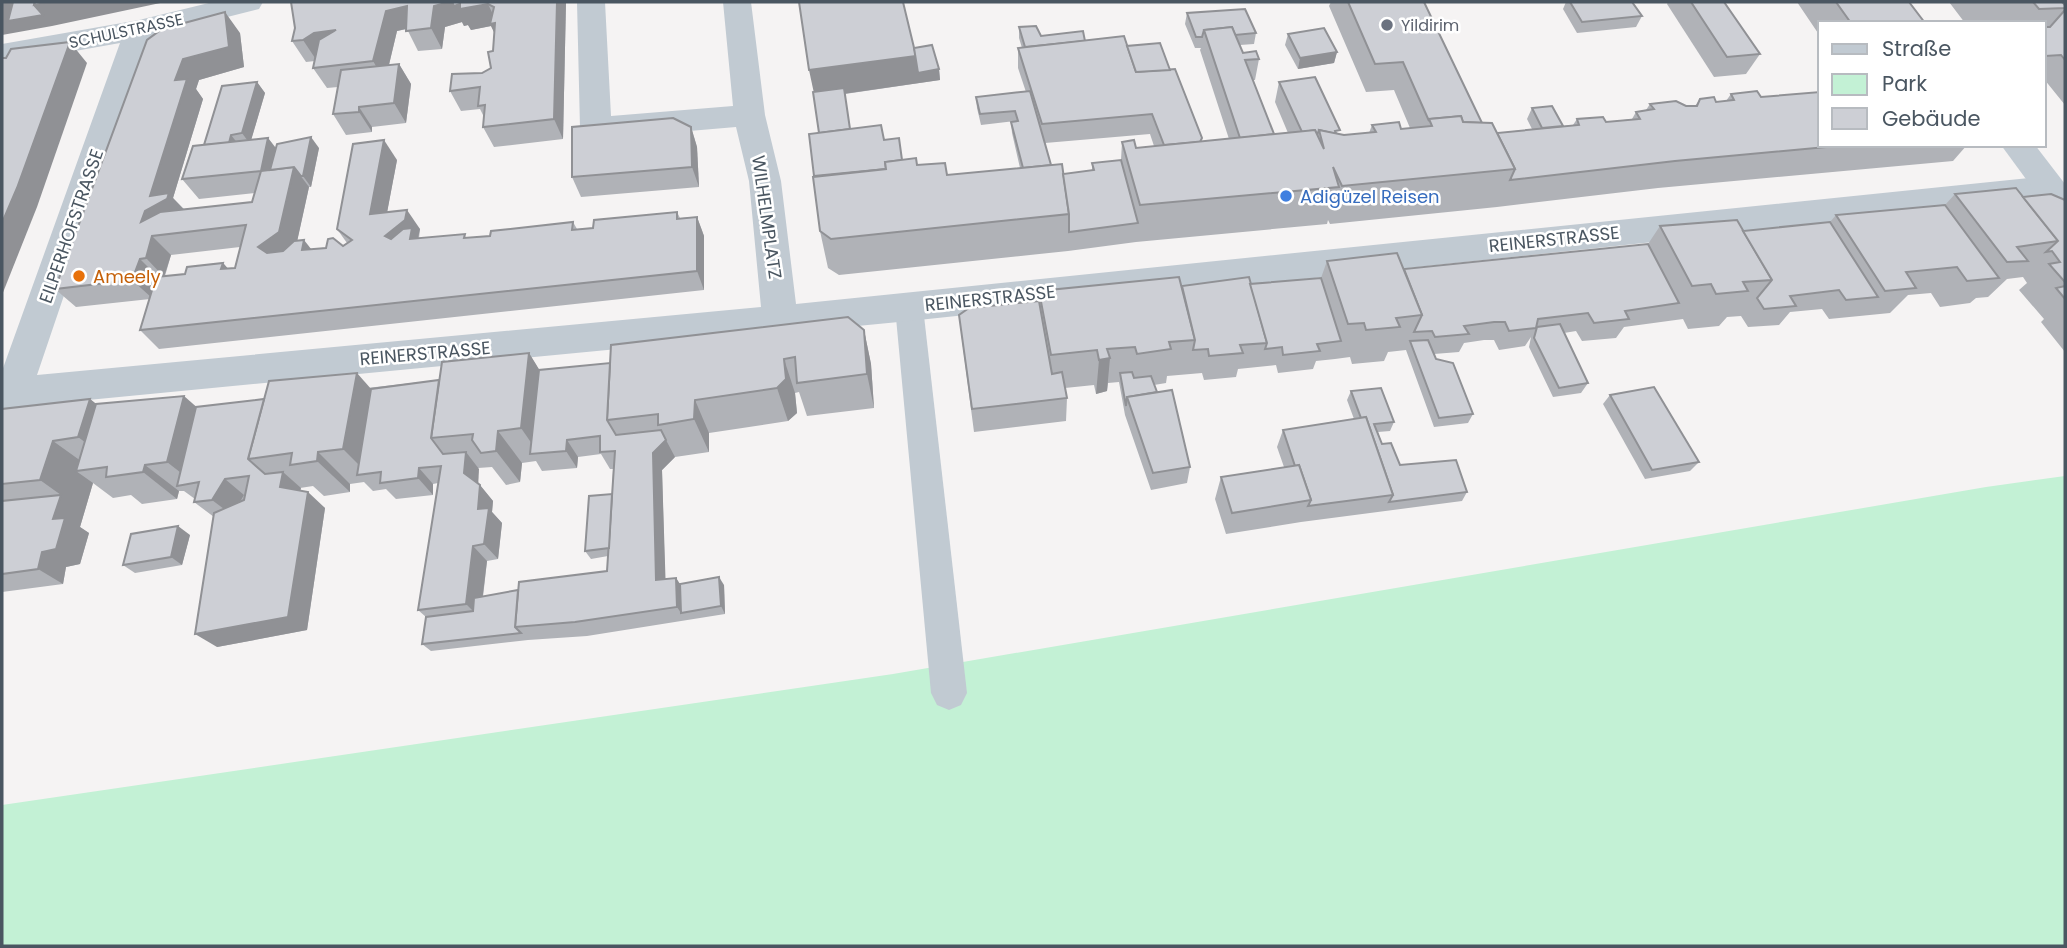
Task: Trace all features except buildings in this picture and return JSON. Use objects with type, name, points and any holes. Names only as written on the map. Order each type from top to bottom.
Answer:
[{"type":"street","name":"SCHULSTRASSE","points":[[2,54],[139,30],[249,2]]},
{"type":"street","points":[[591,2],[596,128],[749,114]]},
{"type":"street","name":"WILHELMPLATZ","points":[[737,2],[749,114],[765,181],[780,319]]},
{"type":"street","name":"EILPERHOFSTRASSE","points":[[8,407],[139,30]]},
{"type":"street","points":[[2019,147],[2057,197]]},
{"type":"street","name":"REINERSTRASSE","points":[[8,407],[780,319],[2057,197]]},
{"type":"lane","points":[[909,307],[948,693]]},
{"type":"green space","points":[[2065,476],[2065,946],[2,946],[2,805],[893,674],[1986,487]]},
{"type":"place","name":"Yildirim","points":[[1387,25]]},
{"type":"place","name":"Adigüzel Reisen","points":[[1286,196]]},
{"type":"place","name":"Ameely","points":[[79,276]]}]
